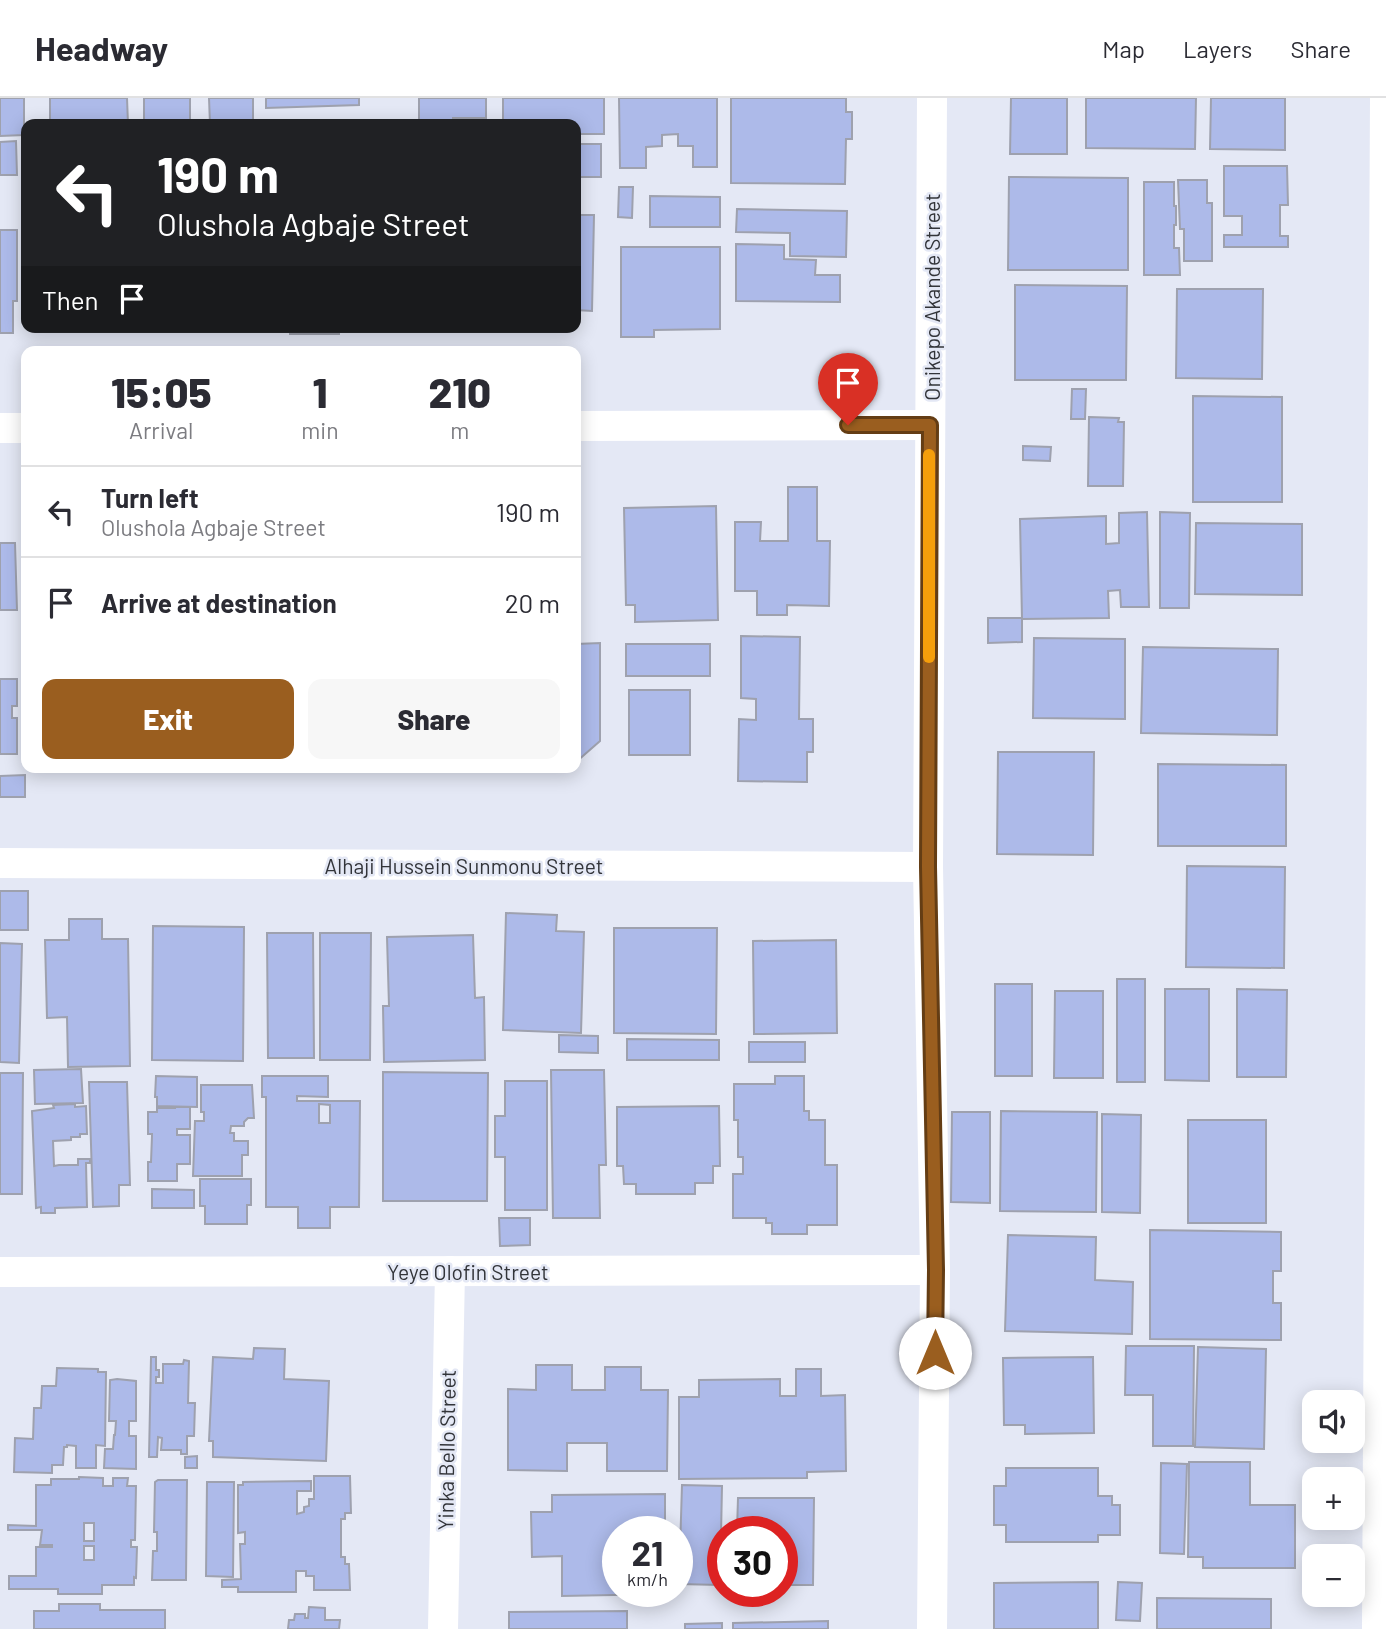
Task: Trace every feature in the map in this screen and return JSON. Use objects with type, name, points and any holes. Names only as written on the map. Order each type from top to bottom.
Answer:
[{"type":"street","name":"Onikepo Akande Street","points":[[932,98],[928,867],[936,1270],[932,1629]]},
{"type":"street","points":[[1377,1629],[1382,1412],[1385,98]]},
{"type":"street","points":[[581,426],[930,425]]},
{"type":"street","points":[[0,429],[21,428]]},
{"type":"street","name":"Alhaji Hussein Sunmonu Street","points":[[0,863],[928,867]]},
{"type":"street","name":"Yeye Olofin Street","points":[[0,1272],[936,1270]]},
{"type":"street","name":"Yinka Bello Street","points":[[443,1629],[450,1271]]},
{"type":"building","points":[[0,98],[24,98],[21,135],[0,136]]},
{"type":"building","points":[[50,98],[127,98],[128,119],[50,119]]},
{"type":"building","points":[[144,98],[190,98],[190,119],[144,119]]},
{"type":"building","points":[[209,98],[253,98],[253,119],[210,119]]},
{"type":"building","points":[[266,98],[359,98],[359,105],[266,108]]},
{"type":"building","points":[[419,98],[486,98],[486,118],[419,119]]},
{"type":"building","points":[[503,98],[604,98],[604,134],[581,134],[581,119],[503,119]]},
{"type":"building","points":[[619,98],[717,98],[717,167],[693,167],[693,146],[678,146],[678,134],[662,135],[662,146],[646,147],[646,168],[620,168]]},
{"type":"building","points":[[731,98],[846,98],[846,112],[852,112],[852,139],[846,139],[845,184],[731,183]]},
{"type":"building","points":[[1011,98],[1067,98],[1067,154],[1010,154]]},
{"type":"building","points":[[1086,98],[1196,98],[1195,149],[1086,148]]},
{"type":"building","points":[[1211,98],[1285,98],[1285,150],[1210,149]]},
{"type":"building","points":[[16,141],[17,175],[0,175],[0,142]]},
{"type":"building","points":[[581,144],[601,144],[601,177],[581,177]]},
{"type":"building","points":[[1224,166],[1287,166],[1288,205],[1280,205],[1280,236],[1288,236],[1288,247],[1224,247],[1224,235],[1242,235],[1242,216],[1224,216]]},
{"type":"building","points":[[1009,177],[1128,178],[1128,270],[1008,270]]},
{"type":"building","points":[[1178,180],[1207,180],[1207,203],[1212,203],[1212,261],[1184,261],[1184,229],[1180,229]]},
{"type":"building","points":[[1144,182],[1174,182],[1174,248],[1179,248],[1180,275],[1144,275]]},
{"type":"building","points":[[619,187],[633,187],[632,218],[618,217]]},
{"type":"building","points":[[650,196],[720,197],[720,227],[650,227]]},
{"type":"building","points":[[737,209],[847,211],[846,257],[790,256],[790,233],[736,232]]},
{"type":"building","points":[[581,215],[594,215],[592,311],[581,310]]},
{"type":"building","points":[[0,230],[17,230],[17,301],[13,301],[13,333],[0,333]]},
{"type":"building","points":[[736,244],[784,245],[784,259],[816,260],[815,275],[840,275],[840,302],[736,301]]},
{"type":"building","points":[[621,247],[720,247],[720,329],[654,330],[654,337],[621,337]]},
{"type":"building","points":[[1015,285],[1127,286],[1126,380],[1015,380]]},
{"type":"building","points":[[1177,289],[1263,289],[1262,379],[1176,378]]},
{"type":"building","points":[[290,333],[339,333],[339,334]]},
{"type":"building","points":[[1072,389],[1086,389],[1085,419],[1071,419]]},
{"type":"building","points":[[1193,396],[1282,397],[1282,502],[1193,502]]},
{"type":"building","points":[[1089,417],[1119,418],[1118,422],[1124,422],[1123,486],[1088,486]]},
{"type":"building","points":[[1023,446],[1051,447],[1050,461],[1023,460]]},
{"type":"building","points":[[788,487],[817,487],[817,541],[830,541],[829,606],[787,605],[787,615],[757,615],[757,591],[735,591],[735,522],[761,522],[760,541],[788,541]]},
{"type":"building","points":[[716,506],[718,620],[635,622],[635,605],[626,605],[624,508]]},
{"type":"building","points":[[1147,512],[1149,607],[1121,607],[1120,590],[1108,591],[1109,618],[1022,619],[1020,519],[1106,516],[1106,544],[1119,543],[1119,513]]},
{"type":"building","points":[[1160,512],[1190,513],[1189,608],[1160,608]]},
{"type":"building","points":[[1196,523],[1302,524],[1302,595],[1195,594]]},
{"type":"building","points":[[0,543],[15,543],[17,610],[0,610]]},
{"type":"building","points":[[988,618],[1022,618],[1022,642],[988,643]]},
{"type":"building","points":[[741,636],[800,637],[799,719],[813,719],[813,752],[807,752],[807,782],[738,781],[739,719],[756,720],[756,699],[741,698]]},
{"type":"building","points":[[1034,638],[1125,639],[1125,719],[1033,718]]},
{"type":"building","points":[[600,643],[600,741],[581,758],[581,644]]},
{"type":"building","points":[[626,644],[710,644],[710,676],[626,676]]},
{"type":"building","points":[[1143,647],[1278,649],[1277,735],[1141,733]]},
{"type":"building","points":[[0,679],[17,679],[17,706],[12,706],[12,718],[17,718],[17,754],[0,754]]},
{"type":"building","points":[[629,690],[690,690],[690,755],[629,755]]},
{"type":"building","points":[[998,752],[1094,752],[1093,855],[997,854]]},
{"type":"building","points":[[1158,764],[1286,765],[1286,846],[1158,846]]},
{"type":"building","points":[[25,775],[25,797],[0,797],[0,776]]},
{"type":"building","points":[[1187,866],[1285,867],[1284,968],[1186,967]]},
{"type":"building","points":[[0,891],[28,891],[28,930],[0,930]]},
{"type":"building","points":[[506,913],[557,915],[556,931],[584,932],[581,1033],[503,1030]]},
{"type":"building","points":[[69,919],[102,919],[102,939],[128,939],[130,1066],[68,1067],[67,1017],[47,1018],[45,940],[69,940]]},
{"type":"building","points":[[153,926],[244,927],[243,1061],[152,1060]]},
{"type":"building","points":[[614,928],[717,928],[716,1034],[614,1033]]},
{"type":"building","points":[[267,933],[313,933],[314,1058],[268,1058]]},
{"type":"building","points":[[320,933],[371,933],[370,1060],[320,1060]]},
{"type":"building","points":[[473,935],[475,998],[484,997],[485,1060],[384,1062],[383,1006],[389,1006],[387,937]]},
{"type":"building","points":[[836,940],[837,1033],[754,1034],[753,941]]},
{"type":"building","points":[[0,943],[22,944],[19,1063],[0,1062]]},
{"type":"building","points":[[1117,979],[1145,979],[1145,1082],[1117,1082]]},
{"type":"building","points":[[995,984],[1032,984],[1032,1076],[995,1076]]},
{"type":"building","points":[[1165,989],[1209,989],[1209,1081],[1165,1080]]},
{"type":"building","points":[[1237,989],[1287,990],[1286,1077],[1237,1077]]},
{"type":"building","points":[[1055,991],[1103,991],[1103,1078],[1054,1078]]},
{"type":"building","points":[[559,1035],[598,1036],[598,1053],[559,1052]]},
{"type":"building","points":[[627,1039],[719,1040],[719,1060],[627,1060]]},
{"type":"building","points":[[749,1042],[805,1042],[805,1062],[749,1062]]},
{"type":"building","points":[[81,1069],[83,1103],[35,1104],[34,1070]]},
{"type":"building","points":[[551,1070],[604,1070],[606,1165],[599,1165],[600,1218],[553,1218]]},
{"type":"building","points":[[383,1072],[488,1073],[487,1201],[383,1201]]},
{"type":"building","points":[[0,1073],[23,1073],[22,1194],[0,1194]]},
{"type":"building","points":[[156,1076],[197,1077],[197,1107],[157,1106]]},
{"type":"building","points":[[262,1076],[328,1076],[328,1097],[297,1096],[297,1101],[360,1101],[359,1207],[330,1207],[330,1228],[298,1228],[298,1207],[266,1207],[266,1097],[262,1097]],"holes":[[[319,1104],[330,1105],[330,1123],[319,1123]]]},
{"type":"building","points":[[775,1076],[804,1076],[804,1111],[809,1111],[809,1120],[825,1120],[825,1165],[837,1165],[837,1225],[807,1225],[807,1234],[772,1234],[772,1223],[766,1223],[766,1218],[733,1218],[733,1174],[743,1174],[743,1157],[738,1157],[738,1120],[734,1120],[734,1084],[775,1084]]},
{"type":"building","points":[[505,1081],[547,1081],[547,1210],[505,1210],[505,1157],[495,1157],[495,1116],[505,1116]]},
{"type":"building","points":[[89,1082],[127,1082],[130,1185],[119,1185],[119,1206],[93,1207]]},
{"type":"building","points":[[201,1085],[252,1085],[254,1118],[248,1118],[244,1126],[231,1126],[230,1133],[234,1133],[234,1141],[248,1141],[248,1155],[242,1155],[242,1176],[193,1176],[195,1121],[204,1121],[204,1112],[201,1112]]},
{"type":"building","points":[[75,1104],[75,1107],[86,1106],[87,1134],[71,1137],[71,1140],[53,1141],[54,1166],[78,1165],[78,1159],[90,1159],[90,1163],[86,1163],[87,1207],[55,1208],[55,1213],[41,1213],[41,1207],[36,1208],[32,1111],[54,1108],[53,1105]]},
{"type":"building","points":[[719,1106],[720,1166],[713,1166],[713,1183],[695,1183],[695,1194],[636,1194],[636,1184],[624,1184],[623,1166],[617,1166],[617,1107]]},
{"type":"building","points":[[190,1107],[190,1129],[177,1129],[177,1135],[190,1135],[190,1164],[177,1164],[177,1181],[148,1181],[152,1134],[148,1134],[148,1112],[157,1112],[157,1108]]},
{"type":"building","points":[[1001,1111],[1097,1112],[1096,1212],[1000,1211]]},
{"type":"building","points":[[952,1112],[990,1112],[990,1203],[951,1202]]},
{"type":"building","points":[[1102,1114],[1141,1115],[1140,1213],[1102,1212]]},
{"type":"building","points":[[1188,1120],[1266,1120],[1266,1223],[1188,1223]]},
{"type":"building","points":[[200,1179],[251,1179],[251,1205],[247,1205],[247,1224],[205,1224],[205,1206],[200,1206]]},
{"type":"building","points":[[152,1189],[194,1190],[194,1208],[152,1208]]},
{"type":"building","points":[[499,1218],[530,1218],[530,1245],[500,1246]]},
{"type":"building","points":[[1150,1230],[1281,1232],[1281,1271],[1273,1271],[1273,1303],[1281,1303],[1281,1340],[1150,1339]]},
{"type":"building","points":[[1008,1235],[1096,1237],[1095,1280],[1133,1282],[1132,1334],[1005,1331]]},
{"type":"building","points":[[1126,1346],[1194,1346],[1193,1446],[1153,1446],[1153,1395],[1125,1395]]},
{"type":"building","points":[[1198,1347],[1266,1349],[1264,1449],[1195,1447]]},
{"type":"building","points":[[254,1348],[285,1349],[284,1379],[329,1381],[326,1461],[213,1457],[213,1441],[209,1441],[213,1357],[253,1359]]},
{"type":"building","points":[[151,1357],[156,1357],[156,1370],[159,1370],[156,1383],[163,1383],[163,1364],[183,1364],[184,1360],[189,1361],[188,1403],[195,1403],[194,1436],[187,1436],[187,1454],[181,1454],[181,1450],[161,1450],[162,1438],[158,1437],[157,1457],[149,1457]]},
{"type":"building","points":[[1093,1357],[1094,1433],[1025,1434],[1025,1425],[1004,1425],[1003,1358]]},
{"type":"building","points":[[536,1365],[572,1365],[572,1390],[605,1390],[605,1367],[641,1367],[641,1390],[668,1390],[667,1471],[607,1471],[607,1443],[567,1443],[567,1471],[508,1470],[508,1389],[536,1390]]},
{"type":"building","points":[[57,1368],[98,1369],[98,1372],[106,1372],[105,1446],[96,1445],[96,1468],[76,1468],[76,1446],[67,1445],[64,1447],[63,1465],[52,1465],[52,1473],[14,1472],[15,1438],[33,1439],[34,1408],[41,1408],[42,1386],[56,1386]]},
{"type":"building","points":[[796,1369],[821,1369],[821,1396],[845,1395],[846,1471],[807,1472],[807,1478],[679,1479],[679,1397],[699,1397],[699,1380],[780,1379],[780,1396],[796,1396]]},
{"type":"building","points":[[110,1380],[136,1381],[136,1421],[129,1421],[129,1436],[136,1436],[136,1469],[104,1468],[105,1449],[113,1449],[116,1421],[109,1421]]},
{"type":"building","points":[[197,1456],[197,1468],[185,1468],[185,1457]]},
{"type":"building","points":[[1189,1462],[1250,1462],[1250,1505],[1295,1505],[1295,1568],[1203,1568],[1203,1557],[1188,1557]]},
{"type":"building","points":[[1161,1463],[1187,1464],[1184,1554],[1160,1553]]},
{"type":"building","points":[[1006,1468],[1098,1468],[1098,1496],[1112,1496],[1112,1505],[1120,1505],[1120,1535],[1098,1535],[1098,1542],[1006,1542],[1006,1525],[994,1525],[994,1486],[1006,1486]]},
{"type":"building","points":[[314,1476],[350,1476],[351,1513],[345,1513],[345,1519],[341,1519],[341,1557],[345,1557],[345,1564],[349,1564],[350,1590],[314,1590],[314,1576],[306,1576],[306,1571],[296,1571],[296,1592],[238,1592],[238,1587],[222,1587],[222,1580],[241,1579],[240,1544],[245,1544],[245,1532],[238,1533],[238,1485],[243,1485],[243,1482],[311,1481],[311,1491],[297,1491],[297,1514],[304,1512],[304,1507],[309,1506],[309,1499],[314,1499]]},
{"type":"building","points":[[103,1478],[103,1486],[113,1486],[113,1478],[128,1478],[127,1486],[136,1486],[135,1540],[131,1540],[131,1547],[137,1547],[134,1585],[102,1585],[102,1594],[58,1594],[58,1589],[9,1589],[9,1576],[36,1576],[36,1547],[52,1545],[40,1545],[42,1530],[8,1530],[8,1525],[36,1526],[36,1485],[51,1485],[51,1479]],"holes":[[[84,1523],[94,1523],[94,1541],[84,1541]],[[84,1546],[94,1546],[94,1560],[84,1560]]]},
{"type":"building","points":[[187,1480],[186,1580],[152,1580],[153,1551],[157,1551],[157,1532],[154,1532],[155,1482]]},
{"type":"building","points":[[207,1482],[234,1482],[233,1577],[206,1576]]},
{"type":"building","points":[[682,1485],[722,1486],[721,1516],[707,1516],[707,1585],[693,1584],[693,1516],[681,1516]]},
{"type":"building","points":[[665,1494],[665,1516],[602,1516],[602,1595],[562,1596],[562,1556],[532,1557],[531,1512],[552,1512],[552,1495]]},
{"type":"building","points":[[738,1498],[814,1498],[813,1585],[798,1585],[798,1516],[737,1516]]},
{"type":"building","points":[[1098,1582],[1098,1629],[994,1629],[994,1583]]},
{"type":"building","points":[[1118,1582],[1142,1583],[1140,1621],[1116,1620]]},
{"type":"building","points":[[1157,1598],[1271,1599],[1271,1629],[1157,1629]]},
{"type":"building","points":[[59,1604],[100,1604],[100,1610],[165,1610],[165,1629],[34,1629],[34,1611],[59,1611]]},
{"type":"building","points":[[309,1607],[325,1608],[325,1620],[340,1620],[339,1629],[288,1629],[289,1620],[294,1620],[295,1614],[305,1614],[305,1618],[308,1618]]},
{"type":"building","points":[[627,1611],[627,1629],[509,1629],[509,1612]]},
{"type":"building","points":[[828,1621],[828,1629],[733,1629],[733,1623]]},
{"type":"building","points":[[722,1623],[722,1629],[685,1629],[685,1624]]},
{"type":"slow traffic","points":[[929,455],[929,657]]},
{"type":"route","points":[[848,425],[930,425],[928,867],[936,1270],[935,1353]]}]
